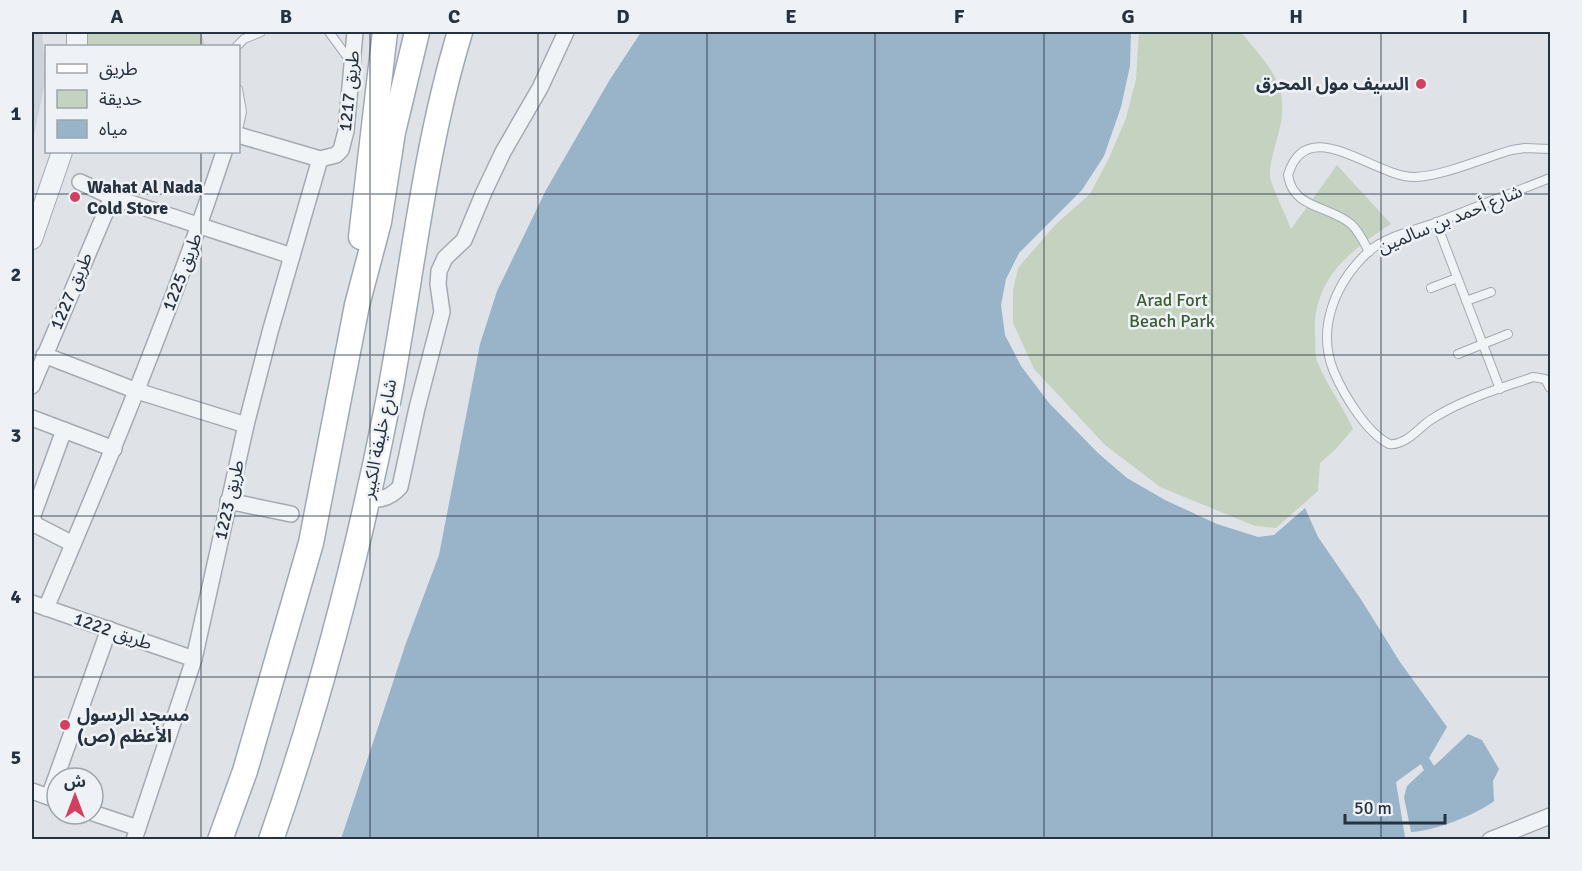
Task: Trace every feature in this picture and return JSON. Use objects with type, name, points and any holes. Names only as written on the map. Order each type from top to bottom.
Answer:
[{"type":"main road","points":[[357,305],[365,198],[385,32]]},
{"type":"main road","points":[[220,840],[245,771],[311,543],[357,305],[379,222],[393,132],[417,32]]},
{"type":"main road","name":"شارع خليفة الكبير","points":[[271,840],[290,784],[356,553],[389,397],[437,116],[460,32]]},
{"type":"street","name":"طريق 1217","points":[[320,159],[336,156],[341,150],[346,130],[355,32]]},
{"type":"street","points":[[367,499],[382,499],[400,487],[417,408],[442,312],[438,284],[439,270],[445,258],[464,240],[503,152],[540,88],[566,32]]},
{"type":"street","points":[[240,136],[320,159]]},
{"type":"street","points":[[32,239],[62,153]]},
{"type":"street","name":"طريق 1225","points":[[39,605],[73,544],[114,449],[200,226],[224,153]]},
{"type":"street","name":"طريق 1223","points":[[136,834],[194,659],[246,425],[291,256],[320,159]]},
{"type":"street","points":[[80,182],[112,197],[291,256]]},
{"type":"street","name":"طريق 1227","points":[[32,386],[112,197]]},
{"type":"street","points":[[44,355],[137,391],[246,425]]},
{"type":"street","points":[[32,418],[114,449]]},
{"type":"street","points":[[64,430],[33,518],[36,525],[73,544]]},
{"type":"street","points":[[228,501],[291,514]]},
{"type":"street","name":"طريق 1222","points":[[39,605],[194,659]]},
{"type":"street","points":[[64,766],[109,629]]},
{"type":"street","points":[[1490,840],[1508,836],[1551,816]]},
{"type":"street","points":[[105,819],[136,834]]},
{"type":"lane","points":[[238,45],[244,39],[261,32]]},
{"type":"lane","points":[[329,32],[353,66]]},
{"type":"lane","points":[[240,100],[242,112],[240,121]]},
{"type":"lane","points":[[1369,252],[1352,225],[1327,210],[1298,198],[1292,190],[1288,175],[1295,159],[1304,151],[1312,147],[1331,148],[1386,172],[1418,177],[1432,175],[1512,150],[1551,149]]},
{"type":"lane","name":"شارع أحمد بن سالمين","points":[[1551,178],[1391,239],[1369,252],[1347,277],[1333,301],[1326,343],[1328,357],[1344,392],[1357,412],[1384,442],[1389,444],[1399,444],[1446,410],[1537,376],[1545,379],[1551,388]]},
{"type":"lane","points":[[1436,222],[1500,389]]},
{"type":"lane","points":[[1431,288],[1457,278]]},
{"type":"lane","points":[[1466,302],[1491,292]]},
{"type":"lane","points":[[1458,354],[1508,334]]},
{"type":"shaded area","points":[[32,32],[42,32],[45,83],[32,145]]},
{"type":"green space","points":[[85,32],[201,32],[205,45],[84,45]]},
{"type":"green space","name":"Arad Fort Beach Park","points":[[1139,32],[1241,32],[1261,56],[1276,79],[1280,90],[1282,118],[1271,162],[1270,177],[1291,229],[1337,165],[1391,224],[1348,256],[1336,269],[1320,298],[1315,335],[1317,360],[1353,429],[1320,463],[1318,491],[1276,528],[1255,526],[1160,487],[1105,445],[1034,369],[1013,323],[1013,290],[1018,268],[1056,224],[1090,194],[1109,158],[1126,118],[1136,79]]},
{"type":"water","points":[[641,32],[1131,32],[1130,66],[1121,107],[1104,156],[1082,190],[1019,253],[1006,279],[1001,305],[1005,335],[1021,366],[1049,403],[1098,453],[1127,478],[1165,500],[1217,524],[1258,537],[1274,535],[1305,508],[1318,537],[1400,662],[1447,727],[1429,758],[1434,766],[1468,734],[1482,740],[1499,769],[1493,781],[1494,801],[1477,812],[1454,821],[1431,829],[1411,832],[1404,797],[1407,786],[1424,770],[1421,764],[1396,782],[1405,837],[1413,839],[341,839],[406,643],[439,555],[480,344],[497,291],[546,190],[609,81]]},
{"type":"place","name":"السيف مول المحرق","points":[[1421,84]]},
{"type":"place","name":"Wahat Al Nada Cold Store","points":[[75,197]]},
{"type":"place","name":"مسجد الرسول الأعظم (ص)","points":[[65,725]]}]
